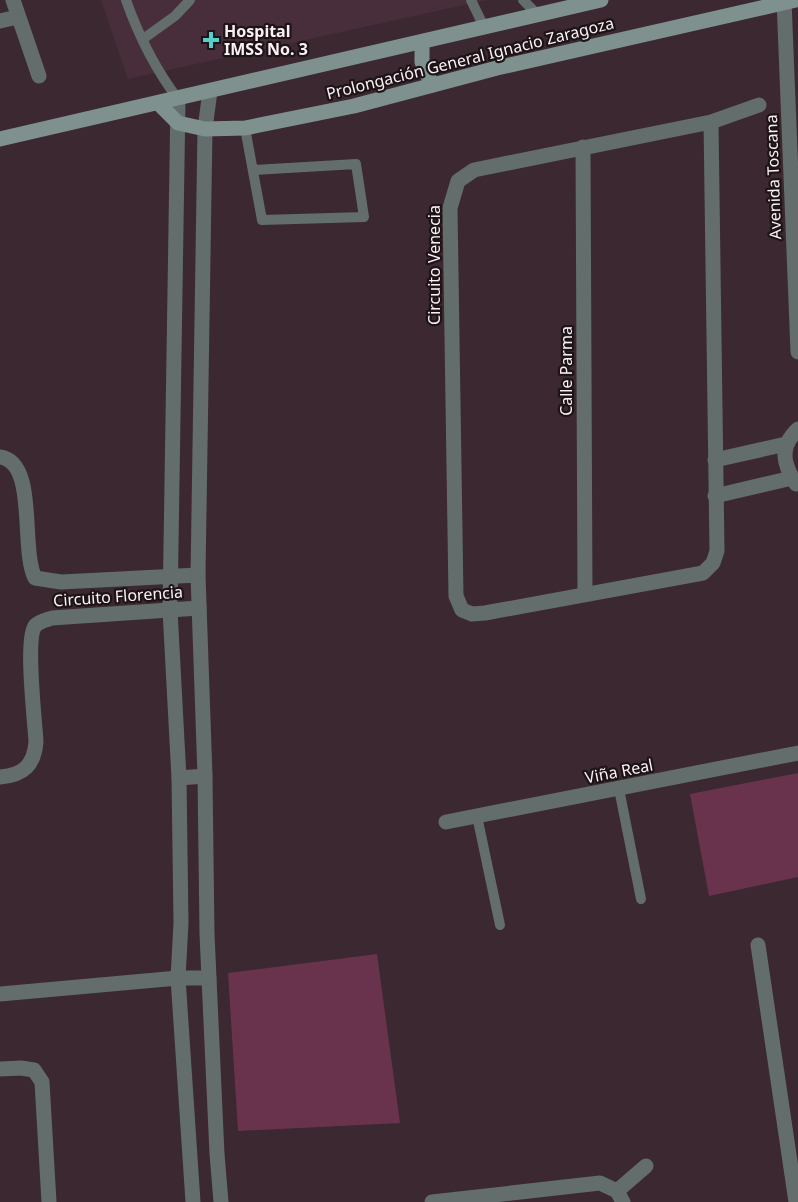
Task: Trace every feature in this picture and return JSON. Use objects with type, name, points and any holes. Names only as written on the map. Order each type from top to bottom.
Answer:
[{"type":"street","points":[[13,0],[39,76]]},
{"type":"street","name":"Prolongación General Ignacio Zaragoza","points":[[0,140],[538,15],[571,3],[601,0]]},
{"type":"street","name":"Prolongación General Ignacio Zaragoza","points":[[178,123],[205,129],[245,128],[354,106],[497,68],[788,1]]},
{"type":"street","name":"Avenida Toscana","points":[[788,1],[798,352]]},
{"type":"street","points":[[0,21],[18,17]]},
{"type":"street","points":[[422,42],[422,62],[432,86]]},
{"type":"street","points":[[210,91],[205,129],[198,575],[209,978],[221,1202]]},
{"type":"street","points":[[178,99],[170,610],[179,778],[181,923],[178,978],[194,1202]]},
{"type":"street","points":[[158,103],[178,123]]},
{"type":"street","name":"Circuito Venecia","points":[[585,594],[472,614],[462,610],[456,596],[450,208],[458,181],[474,170],[711,122],[759,105]]},
{"type":"street","points":[[585,594],[703,573],[713,563],[717,551],[711,122]]},
{"type":"street","name":"Calle Parma","points":[[583,147],[585,594]]},
{"type":"street","points":[[715,496],[795,482],[787,470],[784,457],[786,444],[798,429]]},
{"type":"street","points":[[715,460],[786,444]]},
{"type":"street","name":"Circuito Florencia","points":[[0,457],[14,463],[21,475],[24,489],[28,560],[35,578],[61,582],[198,575]]},
{"type":"street","name":"Circuito Florencia","points":[[0,777],[23,770],[34,756],[36,742],[30,649],[35,626],[41,621],[52,618],[200,608]]},
{"type":"street","name":"Viña Real","points":[[446,822],[798,753]]},
{"type":"street","points":[[179,778],[205,776]]},
{"type":"street","points":[[758,945],[796,1202]]},
{"type":"street","points":[[0,994],[178,978],[209,978]]},
{"type":"street","points":[[0,1069],[34,1070],[42,1082],[49,1202]]},
{"type":"street","points":[[432,1202],[600,1183],[620,1197],[646,1166]]},
{"type":"lane","points":[[126,0],[133,21],[178,99]]},
{"type":"lane","points":[[143,39],[175,16],[190,0]]},
{"type":"lane","points":[[471,0],[484,27]]},
{"type":"lane","points":[[523,0],[538,15]]},
{"type":"lane","points":[[245,128],[262,220],[364,217],[356,164],[253,170]]},
{"type":"lane","points":[[619,789],[641,899]]},
{"type":"lane","points":[[477,816],[500,925]]},
{"type":"shaded area","name":"Hospital IMSS No. 3","points":[[101,0],[487,0],[128,79]]},
{"type":"shaded area","points":[[798,773],[798,877],[709,896],[690,794]]},
{"type":"shaded area","points":[[377,954],[400,1123],[238,1131],[228,973]]},
{"type":"place","name":"Hospital IMSS No. 3","points":[[211,40]]}]
